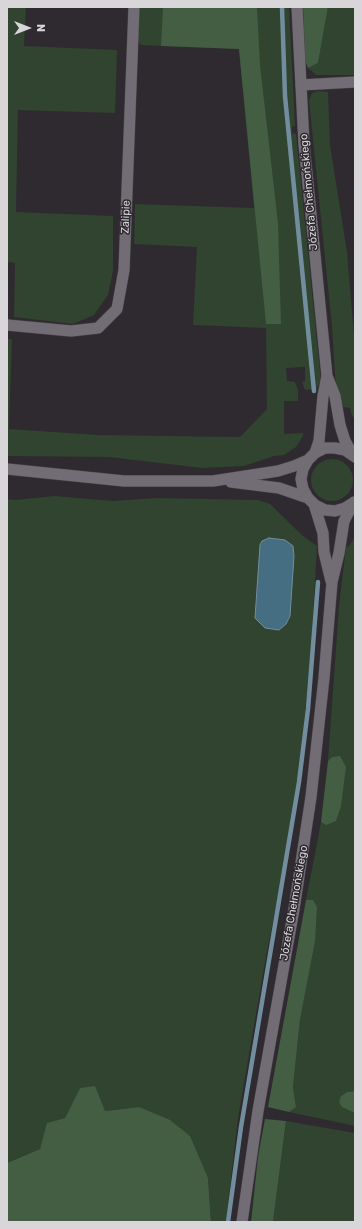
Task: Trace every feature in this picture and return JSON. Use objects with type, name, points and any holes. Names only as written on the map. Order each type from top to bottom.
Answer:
[{"type":"street","name":"Zalipie","points":[[7,325],[71,331],[98,328],[117,309],[124,270],[134,7]]},
{"type":"street","name":"Józefa Chełmońskiego","points":[[297,7],[308,187],[327,376],[323,396],[319,441],[303,469],[301,479],[303,489],[311,501],[323,533],[324,552],[332,582]]},
{"type":"street","points":[[301,85],[355,82]]},
{"type":"street","name":"Józefa Chełmońskiego","points":[[327,376],[336,396],[340,425],[345,441],[355,456]]},
{"type":"street","points":[[219,480],[294,466],[325,448],[345,450],[355,456]]},
{"type":"street","points":[[7,469],[124,481],[219,480],[279,488],[311,501],[325,510],[345,508],[354,502]]},
{"type":"street","name":"Józefa Chełmońskiego","points":[[242,1222],[255,1129],[294,909],[311,797],[324,678],[332,582],[339,553],[344,521],[354,502]]},
{"type":"green space","points":[[7,7],[26,7],[24,46],[117,50],[115,113],[18,110],[16,212],[113,216],[113,271],[108,295],[94,315],[73,324],[14,317],[15,263],[7,262]]},
{"type":"green space","points":[[137,7],[289,7],[295,126],[292,126],[292,133],[296,134],[321,381],[316,389],[305,390],[302,382],[305,381],[305,367],[286,368],[287,381],[295,382],[298,390],[298,401],[284,401],[284,434],[303,433],[303,436],[296,447],[284,455],[274,456],[244,466],[202,468],[109,457],[7,456],[7,339],[12,339],[9,429],[98,435],[240,437],[267,409],[266,328],[193,325],[197,247],[134,244],[135,204],[254,208],[239,49],[141,45],[135,39]]},
{"type":"green space","points":[[163,7],[257,7],[260,65],[278,223],[281,324],[266,324],[239,49],[161,46]]},
{"type":"green space","points":[[303,7],[328,7],[318,63],[308,68],[305,61]]},
{"type":"green space","points":[[328,7],[355,7],[355,75],[316,75],[308,68],[318,63]]},
{"type":"green space","points":[[318,91],[328,92],[330,145],[347,252],[355,348],[355,418],[352,416],[350,408],[337,406],[332,327],[309,100],[312,93]]},
{"type":"green space","points":[[332,459],[347,465],[353,480],[347,495],[332,501],[317,495],[311,480],[317,465]]},
{"type":"green space","points":[[54,496],[113,501],[157,498],[258,500],[270,504],[303,536],[317,546],[311,648],[297,804],[267,951],[238,1118],[226,1222],[211,1222],[208,1178],[140,1107],[105,1111],[80,1088],[65,1118],[48,1123],[40,1149],[7,1163],[7,499],[15,500]]},
{"type":"green space","points":[[355,537],[355,1091],[347,1092],[341,1096],[339,1102],[355,1113],[355,1126],[289,1112],[296,1106],[293,1087],[300,1020],[307,982],[313,900],[306,900],[321,822],[326,825],[332,757],[328,761],[339,606],[346,547],[349,546]]},
{"type":"green space","points":[[340,756],[346,767],[341,806],[336,821],[326,825],[321,822],[328,761],[332,757]]},
{"type":"green space","points":[[306,900],[313,900],[317,907],[315,941],[300,1020],[293,1087],[296,1107],[289,1112],[268,1107]]},
{"type":"green space","points":[[95,1086],[105,1111],[139,1107],[170,1120],[190,1136],[208,1178],[211,1222],[7,1222],[7,1163],[40,1149],[47,1123],[65,1118],[80,1088]]},
{"type":"green space","points":[[355,1091],[355,1113],[342,1107],[339,1102],[341,1096],[347,1092]]},
{"type":"green space","points":[[265,1119],[286,1121],[273,1222],[251,1222],[258,1157]]},
{"type":"green space","points":[[286,1121],[355,1133],[355,1222],[273,1222]]},
{"type":"water","points":[[269,538],[285,540],[293,546],[294,556],[290,616],[286,624],[279,630],[265,628],[255,618],[260,545],[262,541]]},
{"type":"waterway","points":[[282,7],[285,96],[314,391]]},
{"type":"waterway","points":[[228,1222],[241,1127],[299,782],[308,709],[318,582]]}]
